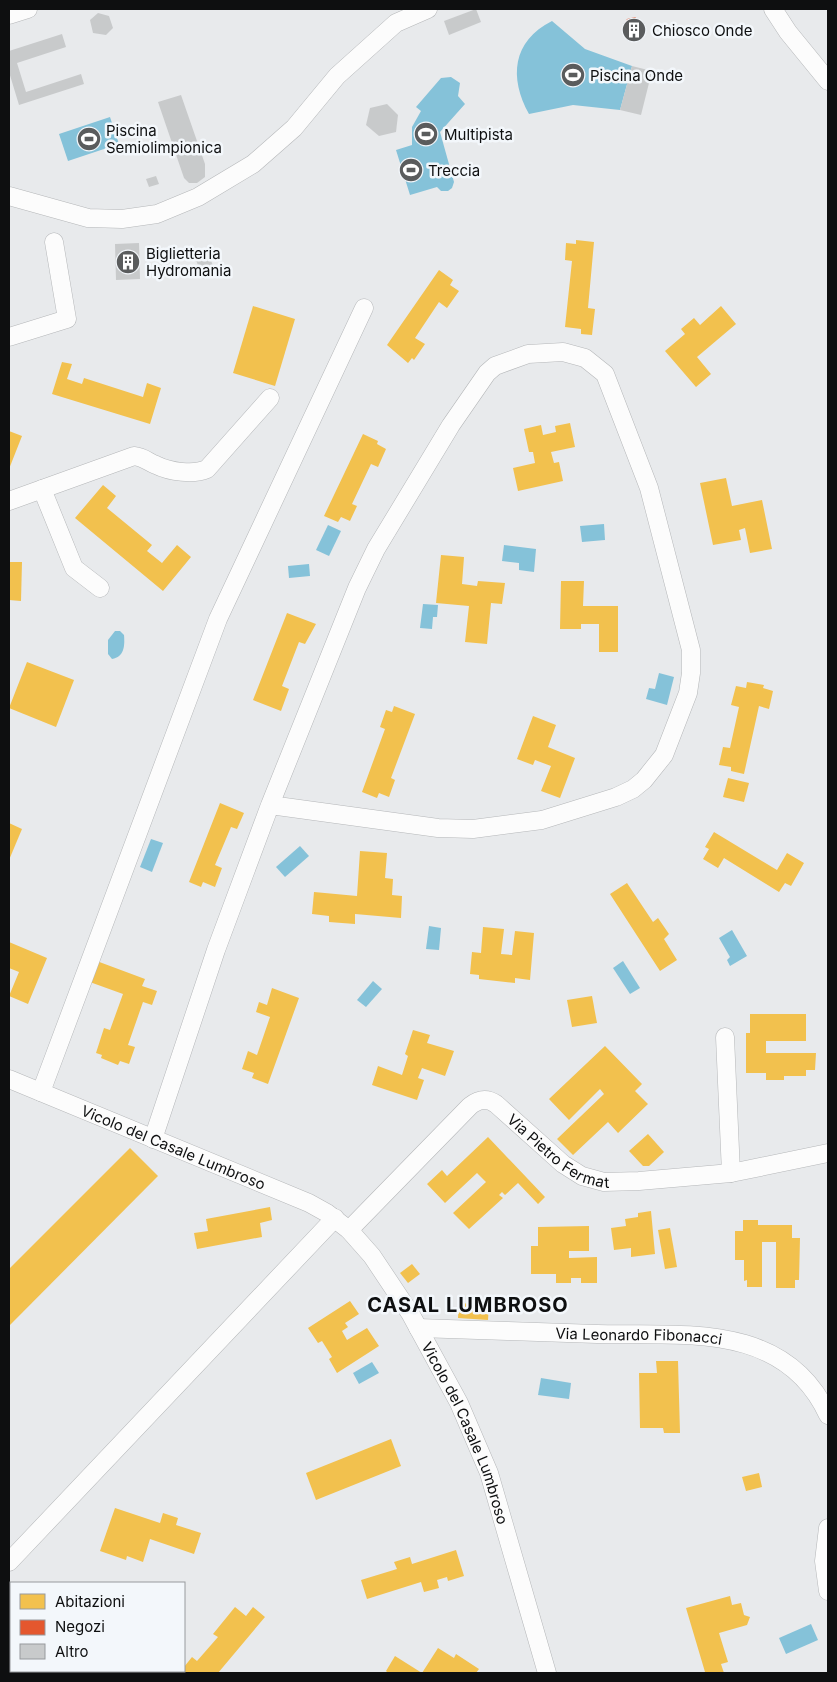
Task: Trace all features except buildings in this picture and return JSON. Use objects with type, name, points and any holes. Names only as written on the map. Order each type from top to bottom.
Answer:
[{"type":"street","points":[[9,15],[28,9]]},
{"type":"street","points":[[9,196],[88,218],[122,218],[157,214],[198,197],[254,164],[294,128],[337,76],[396,23],[428,9]]},
{"type":"street","points":[[773,9],[788,32],[828,80]]},
{"type":"street","points":[[9,337],[67,319],[54,242]]},
{"type":"street","points":[[41,1092],[218,619],[364,308]]},
{"type":"street","points":[[153,1139],[216,950],[270,805],[357,588],[372,556],[451,425],[487,373],[501,363],[540,353],[574,354],[594,364],[609,381],[642,464],[691,650],[691,674],[688,693],[659,763],[639,784],[621,796],[542,820],[498,827],[438,828],[270,805]]},
{"type":"street","points":[[9,501],[134,456],[143,457],[157,466],[197,473],[207,469],[270,398]]},
{"type":"street","points":[[42,489],[74,568],[100,588]]},
{"type":"street","points":[[725,1037],[731,1173]]},
{"type":"street","name":"Vicolo del Casale Lumbroso","points":[[9,1079],[309,1203],[335,1218],[349,1230],[378,1264],[418,1328],[459,1403],[483,1457],[547,1673]]},
{"type":"street","name":"Via Pietro Fermat","points":[[349,1230],[470,1106],[481,1100],[488,1100],[496,1104],[563,1164],[591,1180],[604,1182],[639,1182],[731,1173],[828,1153]]},
{"type":"street","points":[[9,1562],[335,1218]]},
{"type":"street","name":"Via Leonardo Fibonacci","points":[[418,1328],[634,1335],[693,1334],[726,1339],[764,1351],[788,1365],[811,1386],[828,1415]]},
{"type":"street","points":[[828,1528],[824,1561],[828,1591]]},
{"type":"water","name":"Piscina Onde","points":[[552,21],[585,49],[632,66],[620,110],[573,105],[529,114],[519,87],[518,61],[529,39],[539,29]]},
{"type":"water","name":"Multipista","points":[[451,77],[460,83],[458,96],[465,104],[440,132],[454,182],[452,188],[448,191],[441,191],[437,187],[410,195],[396,150],[412,145],[412,127],[421,111],[416,107],[441,78]]},
{"type":"water","name":"Piscina Semiolimpionica","points":[[110,117],[119,144],[68,161],[59,134]]},
{"type":"water","points":[[604,524],[605,540],[582,542],[580,526]]},
{"type":"water","points":[[328,525],[341,531],[329,556],[316,550]]},
{"type":"water","points":[[504,545],[536,549],[534,572],[519,570],[519,563],[502,561]]},
{"type":"water","points":[[309,564],[310,576],[289,578],[288,566]]},
{"type":"water","points":[[423,604],[438,605],[437,617],[433,617],[432,629],[420,628]]},
{"type":"water","points":[[115,631],[120,631],[124,635],[124,643],[123,650],[119,656],[112,659],[108,654],[108,640]]},
{"type":"water","points":[[659,673],[674,677],[667,705],[646,699],[649,688],[655,689]]},
{"type":"water","points":[[151,839],[163,843],[152,872],[140,867]]},
{"type":"water","points":[[300,846],[309,856],[285,877],[276,867]]},
{"type":"water","points":[[429,926],[441,928],[439,950],[426,949]]},
{"type":"water","points":[[732,930],[747,956],[730,966],[727,960],[730,957],[719,938]]},
{"type":"water","points":[[623,961],[640,988],[630,994],[613,968]]},
{"type":"water","points":[[373,981],[382,989],[366,1007],[357,1000]]},
{"type":"water","points":[[372,1362],[379,1373],[359,1384],[353,1373]]},
{"type":"water","points":[[541,1378],[571,1383],[569,1399],[538,1395]]},
{"type":"water","points":[[811,1624],[818,1640],[786,1654],[779,1638]]},
{"type":"place","name":"Chiosco Onde","points":[[634,30]]},
{"type":"place","name":"Piscina Onde","points":[[573,75]]},
{"type":"place","name":"Multipista","points":[[426,134]]},
{"type":"place","name":"Piscina Semiolimpionica","points":[[89,139]]},
{"type":"place","name":"Treccia","points":[[411,170]]},
{"type":"place","name":"Biglietteria Hydromania","points":[[128,262]]},
{"type":"district","name":"CASAL LUMBROSO","points":[[468,1305]]}]
